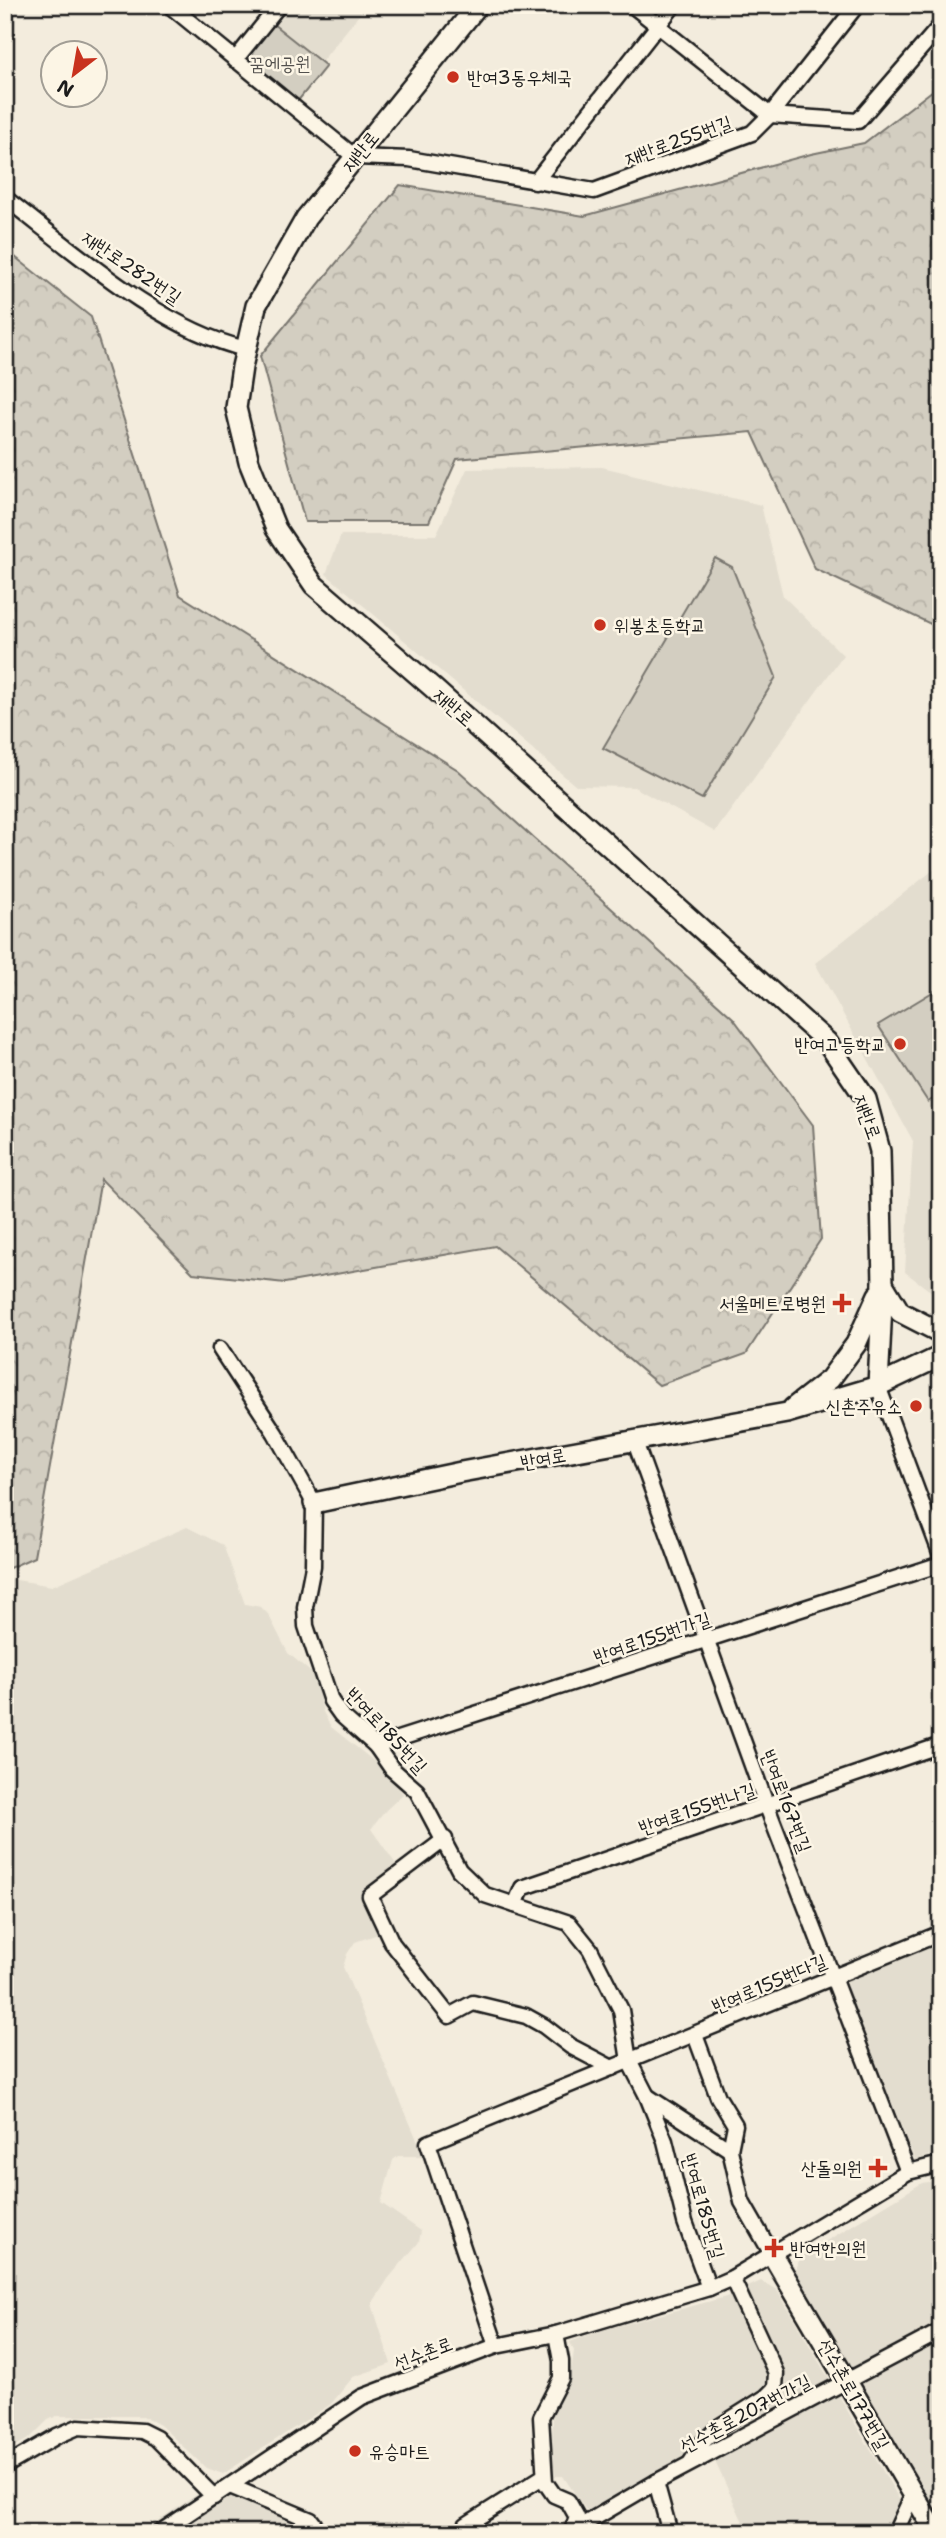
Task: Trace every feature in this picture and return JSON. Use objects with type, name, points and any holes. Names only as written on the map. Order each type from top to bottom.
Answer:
[{"type":"main road","name":"재반로","points":[[478,5],[306,218],[256,306],[236,408],[248,462],[276,529],[314,585],[827,1042],[866,1099],[880,1151],[883,1284],[878,1386]]},
{"type":"main road","points":[[883,1284],[900,1312],[941,1333]]},
{"type":"main road","points":[[787,1413],[830,1379],[856,1344],[883,1284]]},
{"type":"main road","name":"반여로","points":[[314,1503],[461,1472],[787,1413],[878,1386],[941,1356]]},
{"type":"main road","name":"선수촌로177번길","points":[[773,2256],[936,2533]]},
{"type":"street","points":[[169,5],[355,157]]},
{"type":"street","points":[[235,60],[279,5]]},
{"type":"street","name":"재반로255번길","points":[[355,157],[409,159],[594,191],[752,133],[771,115],[632,5]]},
{"type":"street","points":[[535,182],[674,5]]},
{"type":"street","points":[[771,115],[857,5]]},
{"type":"street","points":[[771,115],[858,121],[941,25]]},
{"type":"street","name":"재반로282번길","points":[[5,198],[109,279],[171,318],[223,344],[246,349]]},
{"type":"street","points":[[220,1349],[275,1433],[314,1503]]},
{"type":"street","points":[[878,1386],[941,1555]]},
{"type":"street","name":"반여로167번길","points":[[635,1442],[766,1804],[908,2172]]},
{"type":"street","name":"반여로185번길","points":[[314,1503],[313,1566],[305,1608],[306,1626],[331,1701],[341,1715],[376,1746],[392,1769],[418,1791],[459,1870],[485,1895],[569,1923],[590,1949],[621,2010],[629,2061],[665,2141],[685,2222],[709,2288]]},
{"type":"street","name":"반여로155번가길","points":[[376,1746],[941,1564]]},
{"type":"street","name":"반여로155번나길","points":[[515,1905],[522,1888],[941,1745]]},
{"type":"street","points":[[445,1839],[370,1896],[392,1943],[449,2016],[473,2003],[526,2016],[570,2046],[612,2068]]},
{"type":"street","name":"반여로155번다길","points":[[496,2346],[428,2143],[941,1933]]},
{"type":"street","points":[[695,2035],[718,2097],[735,2124],[730,2150],[742,2203],[773,2256]]},
{"type":"street","name":"반여로185번길","points":[[647,2096],[730,2150]]},
{"type":"street","name":"선수촌로","points":[[159,2533],[362,2398],[496,2346],[556,2334],[709,2288],[773,2256],[908,2172],[941,2164]]},
{"type":"street","points":[[690,2464],[704,2441],[720,2426],[766,2397],[775,2388],[776,2373],[732,2278]]},
{"type":"street","name":"선수촌로207번가길","points":[[571,2532],[656,2482],[941,2331]]},
{"type":"street","points":[[556,2334],[561,2378],[541,2417],[544,2476],[554,2495],[569,2501],[577,2517],[571,2532]]},
{"type":"street","points":[[5,2466],[78,2427],[142,2431],[156,2438],[214,2497]]},
{"type":"street","points":[[468,2529],[544,2476]]},
{"type":"street","points":[[656,2482],[670,2533]]},
{"type":"street","points":[[230,2486],[311,2520],[321,2533]]},
{"type":"street","points":[[895,2533],[913,2494]]},
{"type":"shaded area","points":[[292,5],[367,5],[322,61],[276,25]]},
{"type":"shaded area","name":"위봉초등학교","points":[[602,467],[761,505],[783,596],[843,655],[715,832],[634,787],[576,786],[326,574],[341,535],[436,535],[467,469]]},
{"type":"shaded area","name":"반여고등학교","points":[[941,864],[941,1299],[905,1272],[913,1141],[815,963]]},
{"type":"shaded area","points":[[187,1527],[223,1545],[245,1604],[261,1607],[268,1614],[288,1653],[314,1675],[323,1712],[331,1727],[385,1770],[403,1794],[371,1829],[398,1867],[361,1897],[381,1933],[355,1942],[343,1967],[424,2156],[398,2156],[393,2160],[381,2203],[421,2231],[419,2242],[388,2279],[372,2304],[391,2364],[353,2377],[331,2404],[223,2474],[206,2468],[160,2425],[143,2416],[57,2416],[48,2420],[30,2438],[5,2452],[5,1578],[52,1586]]},
{"type":"shaded area","points":[[941,1943],[941,2152],[915,2160],[847,1991],[848,1977]]},
{"type":"shaded area","points":[[941,2180],[941,2525],[794,2276],[800,2257],[922,2183]]},
{"type":"shaded area","points":[[761,2281],[777,2290],[919,2533],[748,2533],[707,2444],[588,2513],[563,2476],[552,2476],[553,2403],[571,2371],[574,2351],[570,2342],[599,2331],[726,2297]]},
{"type":"shaded area","points":[[221,2479],[270,2498],[304,2507],[337,2533],[139,2533]]},
{"type":"green space","name":"꿈에공원","points":[[268,20],[326,66],[293,107],[235,60]]},
{"type":"green space","points":[[941,84],[941,635],[933,625],[815,569],[752,432],[457,459],[429,522],[305,522],[260,356],[400,185],[584,216],[811,154],[864,143]]},
{"type":"green space","points":[[5,249],[91,317],[180,595],[458,770],[733,1018],[813,1125],[821,1239],[746,1354],[659,1385],[495,1246],[285,1283],[193,1273],[101,1179],[34,1557],[5,1570]]},
{"type":"green space","points":[[715,558],[732,567],[776,677],[702,799],[603,748]]},
{"type":"green space","points":[[941,987],[941,1094],[928,1102],[878,1025]]},
{"type":"place","name":"반여3동우체국","points":[[453,77]]},
{"type":"place","name":"위봉초등학교","points":[[600,625]]},
{"type":"place","name":"반여고등학교","points":[[900,1044]]},
{"type":"place","name":"서울메트로병원","points":[[842,1303]]},
{"type":"place","name":"신촌주유소","points":[[916,1406]]},
{"type":"place","name":"산돌의원","points":[[878,2168]]},
{"type":"place","name":"반여한의원","points":[[774,2248]]},
{"type":"place","name":"유승마트","points":[[355,2451]]}]
